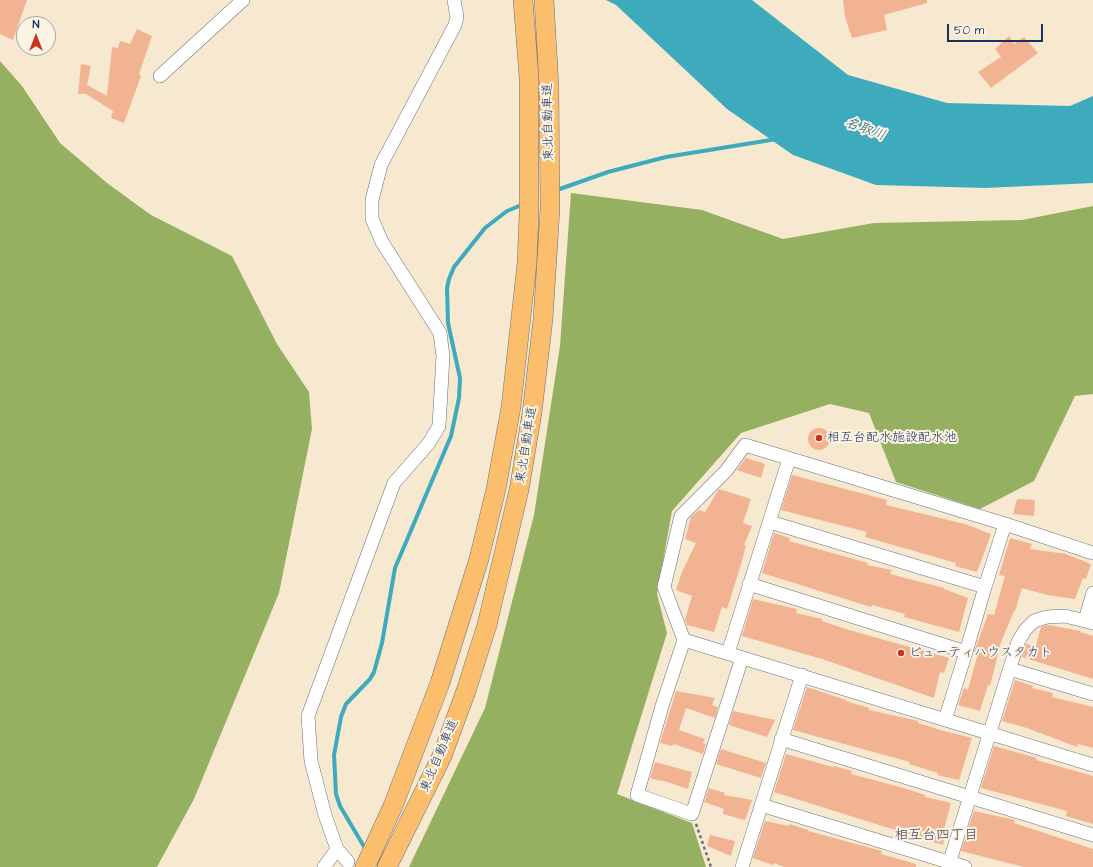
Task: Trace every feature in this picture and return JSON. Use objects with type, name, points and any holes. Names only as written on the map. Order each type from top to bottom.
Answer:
[{"type":"highway","name":"東北自動車道","points":[[356,864],[379,840],[440,683],[479,559],[494,496],[511,407],[522,308],[529,216],[528,78],[523,0]]},
{"type":"highway","name":"東北自動車道","points":[[389,864],[442,756],[466,691],[487,625],[519,490],[532,413],[543,319],[550,209],[549,86],[544,0]]},
{"type":"street","points":[[160,76],[243,0]]},
{"type":"street","points":[[356,864],[337,849],[311,761],[308,716],[394,483],[429,443],[439,426],[443,356],[440,333],[382,242],[372,219],[372,200],[381,165],[455,25],[457,16],[454,0]]},
{"type":"street","points":[[742,658],[692,814],[637,795],[662,706],[684,640],[664,587],[681,516],[726,471],[745,446],[1005,524],[1093,553]]},
{"type":"street","points":[[728,653],[789,459]]},
{"type":"street","points":[[770,522],[985,587]]},
{"type":"street","points":[[945,720],[1005,524]]},
{"type":"street","points":[[749,584],[966,652]]},
{"type":"street","points":[[949,865],[969,796],[1018,642],[1025,630],[1034,621],[1047,617],[1065,616],[1089,622],[1093,593]]},
{"type":"street","points":[[684,640],[1093,765]]},
{"type":"street","points":[[1010,669],[1093,694]]},
{"type":"street","points":[[742,867],[802,675]]},
{"type":"street","points":[[781,739],[1093,835]]},
{"type":"street","points":[[761,804],[949,865],[965,867]]},
{"type":"street","points":[[324,867],[337,849]]},
{"type":"path","points":[[692,814],[711,867]]},
{"type":"green space","points":[[0,61],[22,86],[60,143],[107,183],[151,215],[232,256],[277,344],[309,392],[312,429],[279,593],[194,799],[157,867],[0,867]]},
{"type":"green space","points":[[571,193],[702,210],[783,239],[874,223],[1022,220],[1093,206],[1093,394],[1075,396],[1034,481],[980,509],[896,482],[869,413],[830,404],[741,433],[672,511],[657,594],[667,633],[617,794],[692,823],[706,867],[409,867],[485,708],[534,515],[560,346]]},
{"type":"water","name":"名取川","points":[[606,0],[752,0],[848,75],[947,103],[1070,106],[1093,96],[1093,183],[985,188],[876,185],[793,155],[727,109],[616,5]]},
{"type":"building","points":[[0,0],[27,0],[21,16],[16,16],[16,31],[13,40],[0,34]]},
{"type":"building","points":[[843,0],[927,0],[927,3],[884,15],[887,30],[852,38],[845,17]]},
{"type":"building","points":[[137,29],[152,36],[139,74],[141,76],[124,123],[111,118],[113,111],[86,94],[78,94],[81,64],[91,66],[87,85],[107,96],[112,47],[118,48],[120,41],[130,44]]},
{"type":"building","points":[[1009,36],[1014,44],[1024,37],[1038,53],[991,88],[978,72],[1001,57],[995,49]]},
{"type":"building","name":"相互台配水施設配水池","points":[[819,428],[827,431],[830,439],[827,447],[819,450],[811,447],[808,439],[811,431]]},
{"type":"building","points":[[746,458],[765,464],[761,478],[737,470]]},
{"type":"building","points":[[792,475],[887,500],[886,505],[965,524],[991,534],[977,572],[955,566],[956,563],[865,537],[867,532],[781,510]]},
{"type":"building","points":[[719,489],[751,499],[743,523],[752,526],[744,545],[746,545],[742,561],[727,609],[722,607],[714,632],[687,625],[685,620],[692,596],[676,590],[682,572],[696,543],[685,539],[691,517],[699,510],[705,512]]},
{"type":"building","points":[[1017,499],[1035,500],[1034,516],[1013,514]]},
{"type":"building","points":[[774,533],[790,538],[789,541],[868,563],[867,565],[892,570],[890,574],[944,588],[968,598],[959,632],[904,617],[905,614],[872,605],[871,607],[762,573]]},
{"type":"building","points":[[1010,538],[1032,544],[1030,549],[1066,554],[1091,564],[1086,579],[1083,578],[1075,599],[1047,595],[1022,588],[1015,611],[1001,642],[990,686],[988,685],[980,711],[958,705],[964,688],[968,690],[978,653],[974,652],[988,614],[994,615],[1005,576],[999,575]]},
{"type":"building","points":[[753,599],[797,609],[796,613],[822,619],[822,621],[849,630],[949,658],[944,673],[940,672],[934,698],[822,659],[742,636]]},
{"type":"building","points":[[1048,625],[1081,631],[1080,632],[1093,636],[1093,679],[1022,657],[1026,644],[1036,646],[1041,627]]},
{"type":"building","points":[[1015,680],[1033,686],[1032,688],[1053,693],[1052,697],[1093,707],[1093,748],[1078,744],[1077,747],[1027,728],[1002,721]]},
{"type":"building","points":[[807,687],[869,708],[869,710],[918,721],[918,723],[972,738],[959,780],[937,775],[938,773],[909,764],[910,762],[793,730]]},
{"type":"building","points":[[676,691],[715,698],[712,705],[718,707],[715,718],[686,708],[679,730],[705,739],[703,743],[706,744],[703,754],[674,744],[672,746],[660,743]]},
{"type":"building","points":[[733,711],[775,720],[767,737],[729,725]]},
{"type":"building","points":[[994,746],[1037,758],[1036,760],[1093,776],[1093,824],[1066,816],[1067,811],[981,788]]},
{"type":"building","points":[[721,749],[766,763],[761,778],[716,764]]},
{"type":"building","points":[[786,754],[852,771],[851,774],[907,789],[925,795],[925,797],[951,803],[944,829],[947,829],[943,845],[774,792]]},
{"type":"building","points":[[655,762],[692,772],[688,789],[650,778]]},
{"type":"building","points":[[709,788],[725,793],[724,795],[752,800],[745,820],[723,814],[724,809],[704,802]]},
{"type":"building","points":[[974,811],[1015,820],[1014,823],[1093,849],[1093,867],[1024,867],[961,851]]},
{"type":"building","points":[[765,821],[789,826],[789,824],[808,831],[882,851],[881,854],[916,864],[916,867],[784,867],[774,863],[773,865],[753,858]]},
{"type":"building","points":[[710,835],[735,841],[731,856],[707,846]]},
{"type":"waterway","points":[[554,191],[608,172],[666,157],[777,139]]},
{"type":"waterway","points":[[366,850],[340,806],[336,794],[334,755],[341,717],[346,704],[370,679],[374,672],[382,643],[395,568],[451,436],[459,398],[460,378],[448,323],[447,288],[449,279],[454,267],[485,228],[507,211],[524,204]]},
{"type":"place","name":"相互台配水施設配水池","points":[[819,438]]},
{"type":"place","name":"ビューティハウスタカト","points":[[901,653]]},
{"type":"district","name":"相互台四丁目","points":[[936,836]]}]
